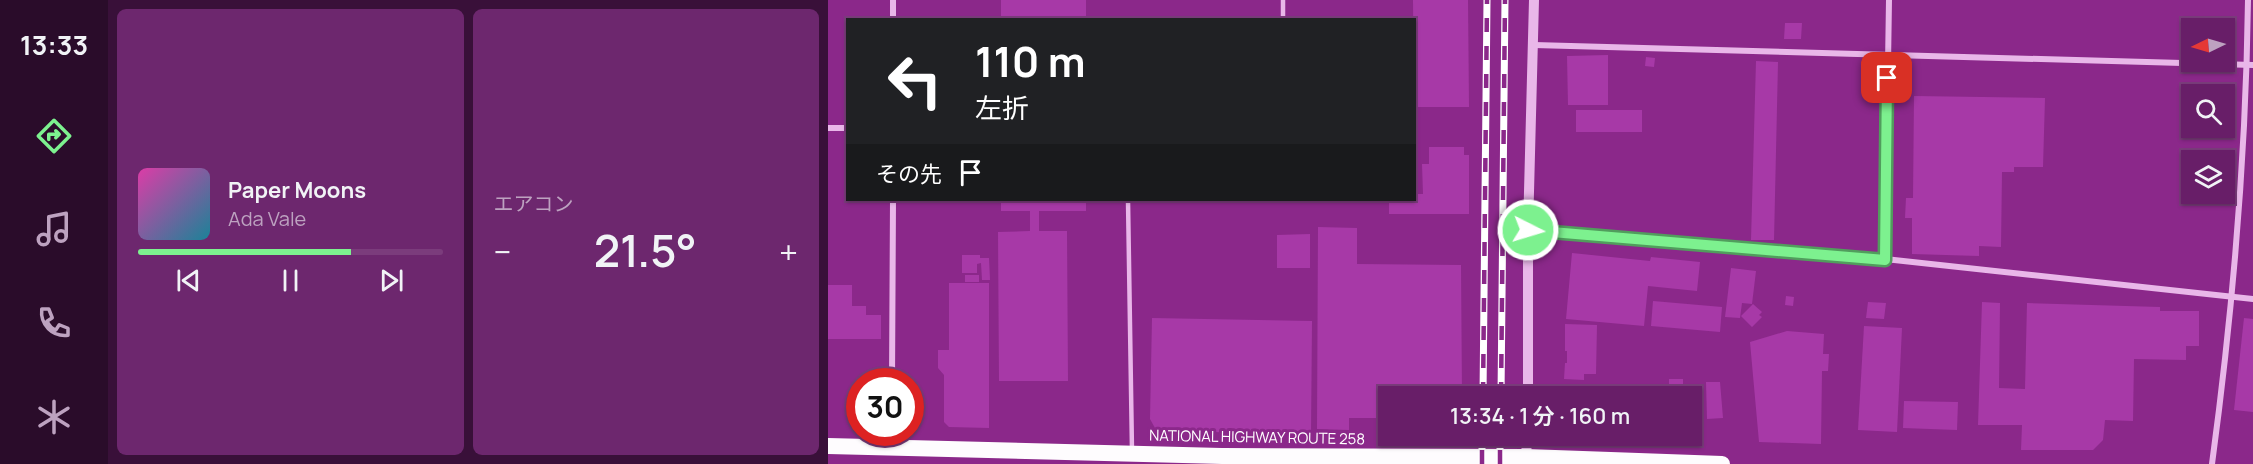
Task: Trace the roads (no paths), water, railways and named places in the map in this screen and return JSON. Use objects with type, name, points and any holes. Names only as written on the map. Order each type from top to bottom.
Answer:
[{"type":"highway","name":"NATIONAL HIGHWAY ROUTE 258","points":[[924,442],[1132,454],[1722,464]]},
{"type":"highway","name":"NATIONAL HIGHWAY ROUTE 258","points":[[828,446],[846,444]]},
{"type":"street","points":[[893,0],[893,18]]},
{"type":"street","points":[[1528,386],[1528,230],[1534,0]]},
{"type":"street","points":[[1885,260],[1889,0]]},
{"type":"street","points":[[2212,464],[2232,297],[2242,181],[2250,64],[2248,0]]},
{"type":"street","points":[[1534,45],[2250,64]]},
{"type":"street","points":[[828,128],[846,128]]},
{"type":"street","points":[[891,368],[893,201]]},
{"type":"street","points":[[1528,230],[1885,260],[2253,299]]},
{"type":"street","points":[[1526,461],[1527,446]]},
{"type":"lane","points":[[1282,0],[1283,18]]},
{"type":"lane","points":[[1128,201],[1132,454]]},
{"type":"railway","points":[[1483,386],[1487,0]]},
{"type":"railway","points":[[1501,386],[1505,0]]},
{"type":"railway","points":[[1482,446],[1482,464]]},
{"type":"railway","points":[[1500,446],[1500,464]]}]
